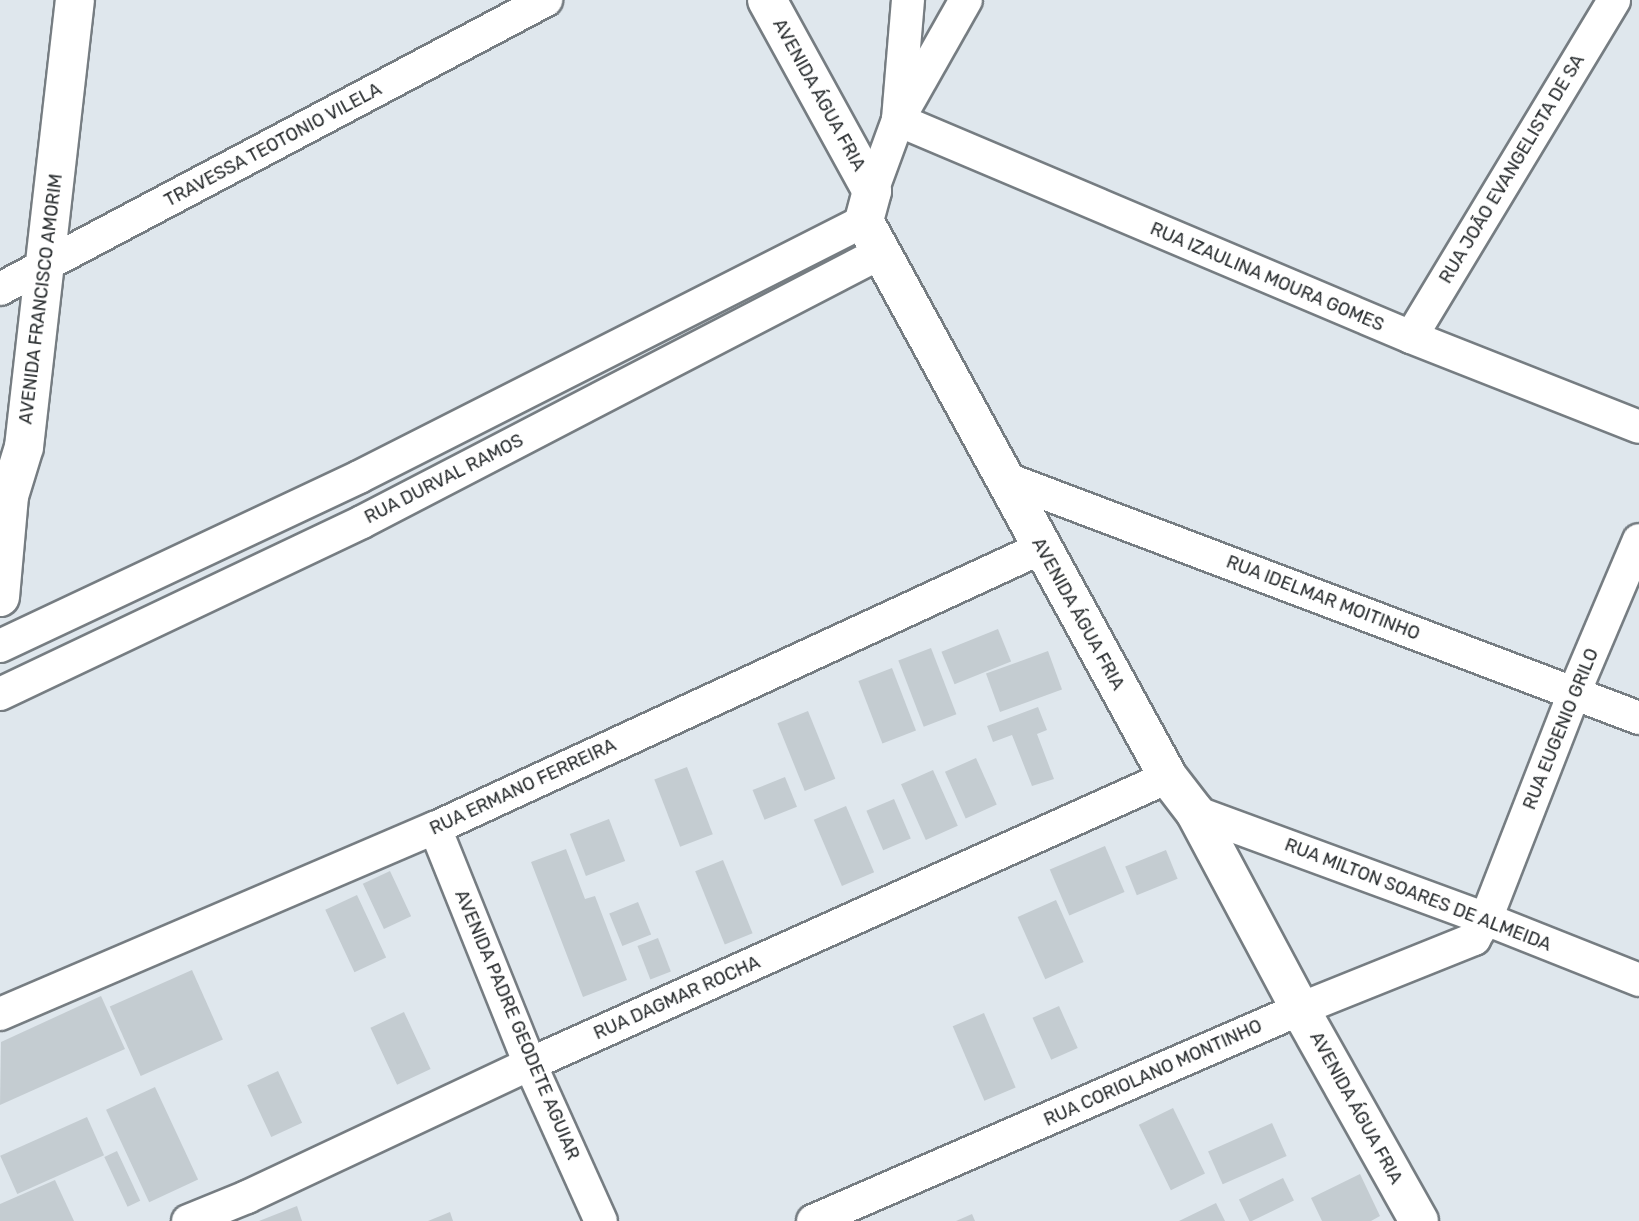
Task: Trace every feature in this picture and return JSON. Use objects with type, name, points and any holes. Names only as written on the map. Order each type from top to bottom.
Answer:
[{"type":"street","name":"AVENIDA FRANCISCO AMORIM","points":[[0,597],[5,487],[24,447],[75,0]]},
{"type":"street","name":"TRAVESSA TEOTONIO VILELA","points":[[0,289],[546,0]]},
{"type":"street","name":"AVENIDA ÁGUA FRIA","points":[[767,0],[873,221],[1041,548],[1168,777],[1195,812],[1300,1009],[1419,1221]]},
{"type":"street","points":[[0,646],[359,477],[873,221],[898,120],[908,0]]},
{"type":"street","points":[[898,120],[966,0]]},
{"type":"street","name":"RUA JOÃO EVANGELISTA DE SA","points":[[1410,337],[1614,0]]},
{"type":"street","name":"RUA IZAULINA MOURA GOMES","points":[[898,120],[1410,337],[1639,427]]},
{"type":"street","name":"RUA DURVAL RAMOS","points":[[0,694],[362,522],[873,221]]},
{"type":"street","name":"RUA IDELMAR MOITINHO","points":[[1007,479],[1639,718]]},
{"type":"street","name":"RUA EUGENIO GRILO","points":[[1486,919],[1574,692],[1639,540]]},
{"type":"street","name":"RUA ERMANO FERREIRA","points":[[0,1014],[435,828],[1041,548]]},
{"type":"street","name":"RUA DAGMAR ROCHA","points":[[188,1221],[247,1198],[530,1064],[1168,777]]},
{"type":"street","name":"RUA MILTON SOARES DE ALMEIDA","points":[[1195,812],[1486,919],[1639,980]]},
{"type":"street","name":"AVENIDA PADRE GEODETE AGUIAR","points":[[435,828],[530,1064],[601,1221]]},
{"type":"street","name":"RUA CORIOLANO MONTINHO","points":[[813,1221],[1300,1009],[1474,939],[1486,919]]},
{"type":"building","points":[[998,629],[1011,661],[955,684],[941,652]]},
{"type":"building","points":[[931,648],[956,714],[924,727],[898,661]]},
{"type":"building","points":[[1048,651],[1062,690],[1000,712],[986,674]]},
{"type":"building","points":[[892,668],[916,731],[882,743],[858,681]]},
{"type":"building","points":[[1038,707],[1047,730],[1037,734],[1054,779],[1032,786],[1012,735],[993,742],[987,726]]},
{"type":"building","points":[[808,711],[835,779],[805,791],[777,723]]},
{"type":"building","points":[[976,758],[997,805],[966,818],[945,772]]},
{"type":"building","points":[[687,767],[713,834],[680,847],[654,780]]},
{"type":"building","points":[[933,770],[958,826],[926,840],[901,784]]},
{"type":"building","points":[[785,777],[797,807],[765,820],[753,790]]},
{"type":"building","points":[[894,799],[911,839],[883,850],[866,811]]},
{"type":"building","points":[[846,806],[874,872],[842,886],[814,820]]},
{"type":"building","points":[[609,819],[625,861],[586,876],[570,834]]},
{"type":"building","points":[[1105,846],[1125,892],[1069,915],[1050,869]]},
{"type":"building","points":[[566,849],[585,899],[595,896],[627,980],[583,997],[531,862]]},
{"type":"building","points":[[1166,850],[1178,879],[1137,895],[1125,866]]},
{"type":"building","points":[[723,860],[753,933],[725,944],[695,871]]},
{"type":"building","points":[[390,871],[411,916],[384,929],[363,884]]},
{"type":"building","points":[[357,895],[386,958],[354,972],[325,910]]},
{"type":"building","points":[[1056,900],[1084,962],[1045,979],[1018,917]]},
{"type":"building","points":[[638,902],[651,934],[622,946],[609,914]]},
{"type":"building","points":[[658,938],[671,972],[650,979],[637,946]]},
{"type":"building","points":[[192,970],[223,1039],[141,1076],[110,1007]]},
{"type":"building","points":[[101,996],[125,1049],[0,1105],[1,1042]]},
{"type":"building","points":[[1059,1006],[1078,1048],[1051,1060],[1033,1018]]},
{"type":"building","points":[[404,1012],[431,1069],[397,1085],[370,1028]]},
{"type":"building","points":[[984,1013],[1016,1088],[984,1101],[953,1026]]},
{"type":"building","points":[[278,1071],[302,1123],[271,1137],[247,1085]]},
{"type":"building","points":[[155,1087],[198,1179],[149,1202],[106,1110]]},
{"type":"building","points":[[1173,1108],[1205,1174],[1171,1190],[1139,1125]]},
{"type":"building","points":[[87,1117],[104,1155],[17,1194],[0,1156]]},
{"type":"building","points":[[1272,1123],[1287,1156],[1223,1184],[1208,1151]]},
{"type":"building","points":[[117,1151],[140,1201],[128,1207],[104,1157]]},
{"type":"building","points":[[1360,1174],[1380,1216],[1371,1221],[1322,1221],[1311,1198]]},
{"type":"building","points":[[1283,1178],[1294,1200],[1249,1221],[1239,1199]]},
{"type":"building","points":[[55,1180],[74,1221],[0,1221],[0,1204]]},
{"type":"building","points":[[1216,1203],[1225,1221],[1179,1221]]},
{"type":"building","points":[[297,1206],[302,1221],[259,1221]]},
{"type":"building","points":[[450,1212],[453,1221],[428,1221]]},
{"type":"building","points":[[972,1214],[975,1221],[956,1221]]}]
